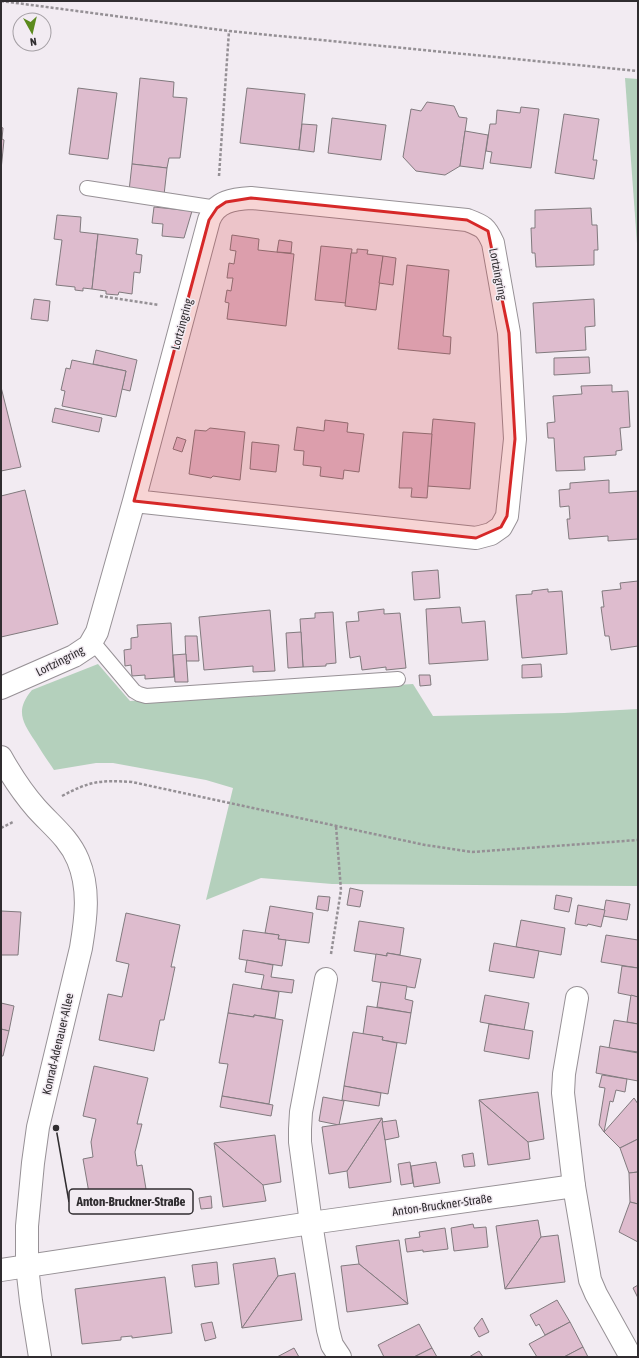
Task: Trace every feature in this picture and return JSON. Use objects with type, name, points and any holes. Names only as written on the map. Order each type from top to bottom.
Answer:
[{"type":"street","name":"Lortzingring","points":[[1,688],[74,656],[89,646],[97,632],[210,220],[212,213],[217,208],[226,202],[251,198],[467,220],[482,225],[488,231],[493,243],[509,333],[515,439],[507,516],[501,527],[491,534],[476,538],[134,501]]},
{"type":"street","name":"Konrad-Adenauer-Allee","points":[[1,757],[21,790],[37,809],[61,832],[78,860],[86,894],[86,918],[81,948],[38,1127],[33,1163],[28,1226],[27,1266],[40,1357]]},
{"type":"street","points":[[326,979],[301,1112],[300,1142],[310,1223],[328,1330],[332,1345],[340,1357]]},
{"type":"street","points":[[577,998],[564,1074],[564,1093],[574,1186],[590,1280],[596,1294],[631,1357]]},
{"type":"street","name":"Anton-Bruckner-Straße","points":[[1,1270],[310,1223],[574,1186]]},
{"type":"lane","points":[[87,188],[217,208]]},
{"type":"lane","points":[[92,641],[134,691],[146,696],[398,679]]},
{"type":"path","points":[[1,1],[230,31],[638,71]]},
{"type":"path","points":[[217,208],[230,31]]},
{"type":"path","points":[[100,296],[185,310]]},
{"type":"path","points":[[37,809],[79,787],[97,782],[132,782],[425,845],[472,852],[638,840]]},
{"type":"path","points":[[326,979],[341,890],[336,826]]},
{"type":"highlighted area","points":[[251,198],[467,220],[488,231],[509,333],[515,439],[507,516],[501,527],[476,538],[134,501],[209,220],[217,208],[226,202]]},
{"type":"green space","points":[[625,78],[638,79],[638,257]]},
{"type":"green space","points":[[98,664],[130,701],[413,684],[433,716],[564,713],[638,709],[638,886],[332,884],[261,878],[206,900],[233,788],[206,780],[113,763],[96,763],[54,770],[30,734],[24,722],[22,716],[23,704],[32,690]]},
{"type":"building","points":[[140,78],[174,82],[173,97],[187,98],[180,158],[169,158],[167,168],[132,164]]},
{"type":"building","points":[[78,88],[117,93],[108,159],[69,154]]},
{"type":"building","points":[[247,88],[305,94],[299,150],[240,143]]},
{"type":"building","points":[[427,102],[454,106],[459,117],[467,118],[460,166],[445,175],[416,171],[403,157],[411,109],[421,111]]},
{"type":"building","points":[[521,107],[539,109],[531,168],[490,163],[492,152],[486,151],[490,124],[496,124],[497,110],[520,113]]},
{"type":"building","points":[[564,114],[599,119],[593,160],[597,160],[594,179],[555,173]]},
{"type":"building","points":[[332,118],[386,125],[381,160],[328,153]]},
{"type":"building","points":[[302,124],[317,125],[314,152],[299,150]]},
{"type":"building","points":[[1,127],[3,128],[2,139],[4,140],[1,170]]},
{"type":"building","points":[[465,131],[488,135],[483,169],[460,166]]},
{"type":"building","points":[[132,164],[167,168],[164,195],[129,191]]},
{"type":"building","points":[[154,207],[192,211],[184,238],[162,236],[163,224],[152,223]]},
{"type":"building","points":[[591,208],[592,225],[597,225],[598,250],[594,250],[594,265],[536,267],[535,253],[532,253],[531,228],[535,228],[535,210]]},
{"type":"building","points":[[57,215],[81,217],[80,232],[98,234],[92,289],[83,288],[83,291],[75,290],[75,287],[56,285],[62,240],[54,239]]},
{"type":"building","points":[[98,234],[138,239],[136,254],[142,255],[140,273],[134,272],[132,294],[119,292],[118,295],[106,294],[106,291],[92,289]]},
{"type":"building","points":[[232,235],[259,239],[258,250],[294,254],[286,326],[227,319],[229,303],[225,302],[227,290],[231,291],[233,278],[227,278],[229,263],[234,264],[236,251],[230,250]]},
{"type":"building","points":[[279,240],[292,242],[291,253],[277,252]]},
{"type":"building","points":[[321,246],[352,249],[346,303],[315,300]]},
{"type":"building","points":[[357,249],[368,250],[367,254],[383,256],[376,310],[345,306],[351,253],[357,253]]},
{"type":"building","points":[[383,256],[396,258],[393,285],[379,283]]},
{"type":"building","points":[[407,265],[449,270],[443,336],[451,337],[450,354],[398,349]]},
{"type":"building","points":[[34,299],[50,301],[48,321],[31,319]]},
{"type":"building","points":[[594,299],[595,326],[585,327],[586,350],[536,353],[533,303]]},
{"type":"building","points":[[96,350],[137,360],[130,391],[122,389],[126,371],[93,364]]},
{"type":"building","points":[[589,357],[590,373],[554,375],[554,358]]},
{"type":"building","points":[[72,360],[126,371],[116,417],[62,406],[65,391],[61,390],[66,368],[70,369]]},
{"type":"building","points":[[612,385],[612,392],[628,391],[630,427],[620,428],[622,450],[616,451],[616,455],[584,457],[585,470],[556,471],[554,438],[548,438],[547,423],[555,422],[553,396],[582,394],[581,386]]},
{"type":"building","points":[[1,387],[21,467],[1,471]]},
{"type":"building","points":[[55,408],[102,418],[99,432],[52,422]]},
{"type":"building","points":[[433,419],[475,423],[470,489],[427,486]]},
{"type":"building","points":[[325,420],[348,423],[347,432],[364,434],[359,472],[344,470],[343,479],[320,476],[321,467],[303,465],[304,451],[294,450],[297,427],[324,431]]},
{"type":"building","points":[[210,428],[245,432],[240,480],[213,476],[211,478],[189,474],[195,430],[206,431]]},
{"type":"building","points":[[403,432],[432,434],[427,498],[411,497],[412,488],[399,488]]},
{"type":"building","points":[[177,437],[186,440],[182,452],[173,449]]},
{"type":"building","points":[[252,442],[279,445],[276,472],[250,469]]},
{"type":"building","points":[[609,480],[609,493],[638,491],[638,539],[608,541],[608,536],[569,539],[567,519],[570,519],[569,506],[560,507],[559,490],[570,489],[570,483]]},
{"type":"building","points":[[25,490],[58,624],[1,637],[1,496]]},
{"type":"building","points":[[438,570],[440,598],[414,600],[412,572]]},
{"type":"building","points":[[638,581],[638,646],[611,650],[609,636],[605,636],[601,607],[604,607],[602,591],[621,589],[620,583]]},
{"type":"building","points":[[548,589],[548,592],[562,591],[567,654],[522,658],[516,595],[532,594],[532,591]]},
{"type":"building","points":[[460,607],[462,623],[485,621],[488,660],[429,664],[426,609]]},
{"type":"building","points":[[384,609],[384,614],[400,613],[406,668],[386,670],[386,667],[362,670],[360,656],[350,658],[346,622],[359,621],[358,612]]},
{"type":"building","points":[[270,610],[275,671],[253,672],[253,666],[204,670],[199,617]]},
{"type":"building","points":[[333,612],[336,663],[326,664],[326,666],[303,667],[300,619],[315,618],[315,613]]},
{"type":"building","points":[[171,623],[174,677],[145,679],[145,675],[132,676],[131,665],[125,666],[124,650],[131,649],[131,638],[138,637],[137,625]]},
{"type":"building","points":[[301,632],[303,667],[288,668],[286,633]]},
{"type":"building","points":[[185,636],[197,636],[199,661],[186,661]]},
{"type":"building","points":[[186,654],[188,682],[175,682],[173,655]]},
{"type":"building","points":[[541,664],[542,677],[522,678],[522,665]]},
{"type":"building","points":[[419,675],[430,675],[431,685],[420,686]]},
{"type":"building","points":[[350,888],[363,891],[360,907],[347,905]]},
{"type":"building","points":[[556,895],[572,898],[569,912],[554,909]]},
{"type":"building","points":[[318,896],[330,897],[328,911],[316,909]]},
{"type":"building","points":[[606,900],[630,904],[627,920],[603,916]]},
{"type":"building","points":[[578,905],[605,910],[601,927],[588,924],[587,926],[575,924]]},
{"type":"building","points":[[270,906],[313,913],[309,943],[278,939],[279,935],[265,933]]},
{"type":"building","points":[[1,911],[21,912],[18,955],[1,955]]},
{"type":"building","points":[[126,913],[180,925],[171,967],[175,967],[164,1020],[160,1020],[154,1051],[99,1040],[108,994],[122,997],[129,964],[116,961]]},
{"type":"building","points":[[521,920],[565,928],[561,955],[516,947]]},
{"type":"building","points":[[359,921],[404,928],[400,955],[387,953],[387,956],[354,951]]},
{"type":"building","points":[[243,930],[279,935],[278,939],[286,940],[282,966],[239,959]]},
{"type":"building","points":[[606,935],[638,940],[638,968],[601,962]]},
{"type":"building","points":[[494,943],[539,951],[534,978],[489,971]]},
{"type":"building","points":[[387,953],[421,959],[415,988],[372,981],[376,954],[387,956]]},
{"type":"building","points":[[247,960],[273,965],[271,977],[294,980],[292,993],[261,989],[264,975],[245,972]]},
{"type":"building","points":[[622,966],[638,968],[638,997],[618,993]]},
{"type":"building","points":[[381,982],[407,986],[405,999],[413,1001],[411,1013],[377,1007]]},
{"type":"building","points":[[233,984],[279,992],[275,1018],[254,1015],[254,1017],[228,1013]]},
{"type":"building","points":[[485,995],[529,1003],[524,1030],[480,1022]]},
{"type":"building","points":[[631,995],[638,997],[638,1024],[627,1022]]},
{"type":"building","points":[[1,1003],[14,1006],[9,1031],[1,1029]]},
{"type":"building","points":[[367,1006],[411,1013],[406,1044],[382,1040],[383,1037],[363,1034]]},
{"type":"building","points":[[228,1013],[254,1017],[254,1015],[283,1020],[269,1104],[222,1096],[228,1064],[219,1063]]},
{"type":"building","points":[[614,1020],[638,1024],[638,1052],[609,1048]]},
{"type":"building","points":[[489,1024],[533,1031],[529,1059],[484,1051]]},
{"type":"building","points":[[1,1029],[9,1031],[3,1056],[1,1056]]},
{"type":"building","points":[[353,1032],[383,1037],[382,1040],[397,1043],[388,1094],[344,1086]]},
{"type":"building","points":[[600,1046],[638,1053],[638,1081],[596,1073]]},
{"type":"building","points":[[94,1066],[148,1078],[137,1124],[142,1124],[135,1152],[137,1166],[142,1165],[148,1201],[92,1210],[83,1159],[93,1157],[91,1142],[96,1119],[83,1116]]},
{"type":"building","points":[[602,1075],[627,1079],[625,1092],[616,1090],[613,1102],[610,1101],[604,1132],[599,1125],[605,1088],[599,1087]]},
{"type":"building","points":[[344,1086],[381,1093],[379,1106],[342,1100]]},
{"type":"building","points":[[538,1092],[544,1139],[528,1142],[479,1100]]},
{"type":"building","points":[[222,1096],[273,1105],[271,1116],[220,1107]]},
{"type":"building","points":[[323,1097],[344,1101],[339,1125],[319,1121]]},
{"type":"building","points":[[634,1098],[638,1104],[638,1139],[620,1148],[604,1132]]},
{"type":"building","points":[[479,1100],[528,1142],[530,1159],[488,1165]]},
{"type":"building","points":[[382,1118],[391,1182],[349,1188],[347,1171]]},
{"type":"building","points":[[382,1118],[347,1171],[329,1174],[322,1127]]},
{"type":"building","points":[[396,1120],[399,1137],[385,1140],[382,1122]]},
{"type":"building","points":[[275,1135],[281,1182],[263,1185],[214,1143]]},
{"type":"building","points":[[638,1139],[638,1172],[629,1173],[620,1148]]},
{"type":"building","points":[[214,1143],[263,1185],[266,1201],[223,1207]]},
{"type":"building","points":[[473,1153],[475,1166],[464,1167],[462,1155]]},
{"type":"building","points":[[410,1162],[413,1183],[401,1185],[398,1164]]},
{"type":"building","points":[[436,1162],[440,1183],[414,1187],[411,1166]]},
{"type":"building","points":[[638,1172],[638,1204],[630,1202],[629,1173]]},
{"type":"building","points":[[211,1196],[212,1208],[201,1209],[199,1198]]},
{"type":"building","points":[[630,1202],[638,1204],[638,1242],[619,1232]]},
{"type":"building","points":[[538,1220],[541,1237],[505,1289],[496,1226]]},
{"type":"building","points":[[473,1224],[474,1228],[486,1227],[488,1247],[454,1251],[451,1228]]},
{"type":"building","points":[[445,1228],[448,1249],[407,1252],[405,1239],[420,1237],[419,1232]]},
{"type":"building","points":[[558,1235],[565,1282],[505,1289],[541,1237]]},
{"type":"building","points":[[399,1240],[408,1304],[359,1264],[356,1246]]},
{"type":"building","points":[[275,1258],[278,1276],[242,1328],[233,1264]]},
{"type":"building","points":[[217,1262],[219,1284],[195,1287],[192,1265]]},
{"type":"building","points":[[359,1264],[408,1304],[347,1312],[341,1266]]},
{"type":"building","points":[[295,1273],[302,1320],[242,1328],[278,1276]]},
{"type":"building","points":[[165,1277],[172,1333],[132,1338],[132,1336],[121,1337],[121,1340],[82,1344],[75,1289]]},
{"type":"building","points":[[638,1285],[638,1298],[633,1288]]},
{"type":"building","points":[[557,1300],[570,1322],[545,1335],[539,1324],[536,1326],[530,1315]]},
{"type":"building","points":[[482,1318],[489,1332],[479,1337],[474,1328]]},
{"type":"building","points":[[212,1322],[216,1338],[205,1341],[201,1324]]},
{"type":"building","points":[[570,1322],[583,1347],[564,1357],[537,1357],[529,1344]]},
{"type":"building","points":[[419,1324],[432,1348],[414,1357],[384,1357],[378,1345]]},
{"type":"building","points":[[583,1347],[588,1357],[564,1357]]},
{"type":"building","points":[[294,1348],[299,1357],[277,1357]]},
{"type":"building","points":[[432,1348],[437,1357],[414,1357]]},
{"type":"building","points":[[479,1351],[483,1357],[469,1357]]},
{"type":"place","name":"Anton-Bruckner-Straße","points":[[56,1128]]}]
